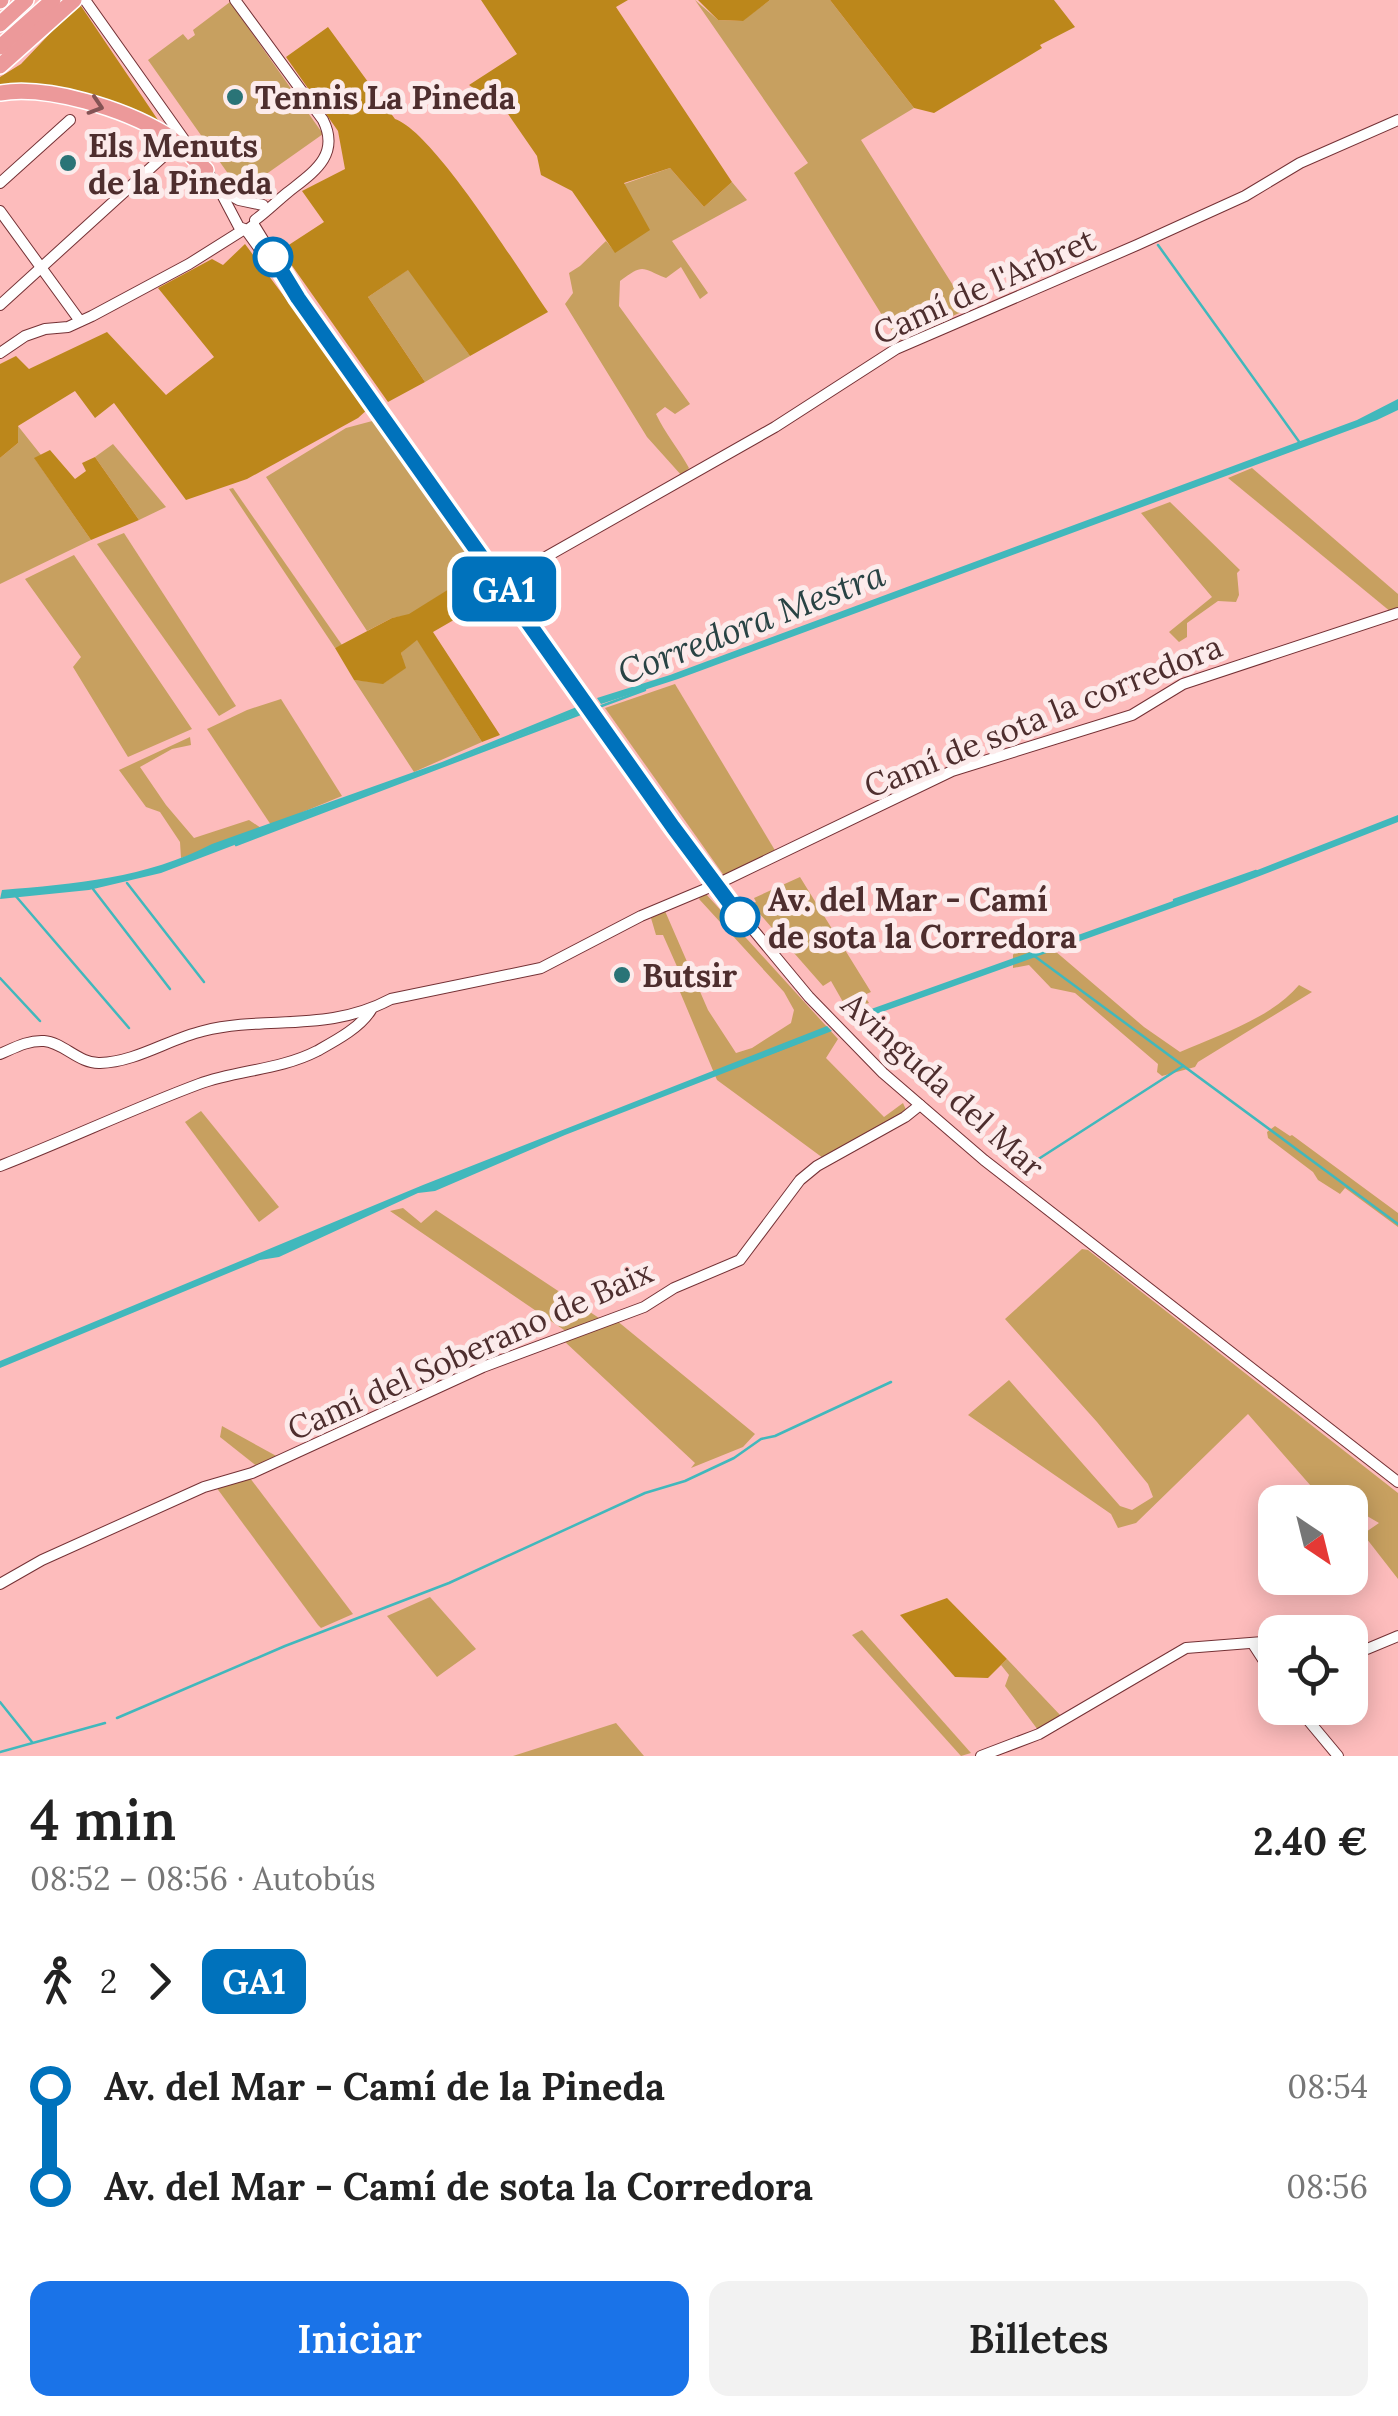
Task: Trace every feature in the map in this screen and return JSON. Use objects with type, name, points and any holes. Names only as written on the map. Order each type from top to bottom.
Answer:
[{"type":"highway","points":[[0,24],[26,0]]},
{"type":"highway","points":[[0,47],[53,0]]},
{"type":"highway","points":[[0,66],[74,0]]},
{"type":"highway","points":[[0,93],[40,92],[103,108],[167,136],[206,170]]},
{"type":"street","name":"Avinguda del Mar","points":[[85,0],[247,222],[715,885],[830,1019],[920,1105],[1006,1177],[1398,1482]]},
{"type":"street","points":[[0,353],[25,336],[68,327],[189,264],[307,178],[324,161],[328,130],[235,0]]},
{"type":"street","points":[[0,182],[70,120]]},
{"type":"street","name":"Camí de l'Arbret","points":[[500,583],[775,427],[896,349],[1245,196],[1300,163],[1398,120]]},
{"type":"street","points":[[0,305],[166,154]]},
{"type":"street","points":[[219,188],[239,200],[263,205]]},
{"type":"street","points":[[247,222],[263,205],[283,196]]},
{"type":"street","points":[[0,211],[80,321]]},
{"type":"street","name":"Camí de sota la corredora","points":[[370,1010],[391,998],[541,968],[641,916],[952,772],[1132,715],[1182,684],[1398,613]]},
{"type":"street","points":[[0,1054],[24,1043],[47,1040],[75,1057],[99,1064],[147,1052],[201,1031],[300,1024],[370,1010]]},
{"type":"street","points":[[0,1166],[202,1082],[267,1068],[315,1052],[364,1020],[370,1010]]},
{"type":"street","name":"Camí del Soberano de Baix","points":[[0,1584],[42,1560],[204,1487],[252,1474],[483,1367],[644,1307],[674,1288],[740,1260],[800,1180],[920,1105]]},
{"type":"street","points":[[1368,1648],[1398,1636]]},
{"type":"street","points":[[981,1756],[1039,1734],[1186,1648],[1258,1643]]},
{"type":"street","points":[[1253,1644],[1258,1652]]},
{"type":"street","points":[[1312,1725],[1338,1756]]},
{"type":"shaded area","points":[[481,0],[628,0],[616,7],[732,182],[704,207],[670,168],[624,183],[650,230],[615,253],[572,191],[541,175],[537,156],[506,111],[469,85],[517,54]]},
{"type":"shaded area","points":[[695,0],[718,20],[742,21],[770,0],[830,0],[914,108],[861,140],[968,309],[898,341],[794,173],[808,163]]},
{"type":"shaded area","points":[[698,0],[770,0],[743,21],[718,20]]},
{"type":"shaded area","points":[[830,0],[1054,0],[1075,27],[934,113],[914,108]]},
{"type":"shaded area","name":"Tennis La Pineda","points":[[230,2],[323,134],[241,192],[148,60],[183,34],[188,40],[195,35],[193,30]]},
{"type":"shaded area","points":[[79,3],[158,120],[0,86],[0,77],[21,64]]},
{"type":"shaded area","points":[[328,27],[395,119],[412,129],[453,175],[548,312],[470,356],[408,270],[368,297],[425,382],[388,402],[281,250],[324,222],[302,191],[345,169],[338,131],[286,57]]},
{"type":"shaded area","points":[[670,168],[704,207],[732,182],[747,200],[672,241],[708,293],[700,299],[681,267],[666,278],[643,269],[620,281],[619,306],[690,404],[675,414],[665,407],[656,414],[689,468],[682,476],[647,437],[565,304],[573,293],[569,273],[606,241],[615,252],[624,184]]},
{"type":"shaded area","points":[[245,244],[368,409],[358,418],[247,479],[186,500],[114,403],[95,418],[75,391],[18,426],[18,443],[0,458],[0,364],[16,356],[29,369],[107,332],[166,395],[214,357],[158,288],[212,259],[223,265]]},
{"type":"shaded area","points":[[409,269],[470,356],[425,382],[368,297]]},
{"type":"shaded area","points":[[376,420],[481,569],[409,615],[392,618],[367,631],[266,477],[346,428]]},
{"type":"shaded area","points":[[18,426],[41,455],[35,459],[91,540],[0,584],[0,458],[18,443]]},
{"type":"shaded area","points":[[113,444],[166,507],[139,520],[95,457]]},
{"type":"shaded area","points":[[50,450],[75,479],[86,471],[82,463],[95,457],[139,520],[91,540],[34,458]]},
{"type":"shaded area","points":[[1252,468],[1398,594],[1398,610],[1391,612],[1228,478]]},
{"type":"shaded area","points":[[233,488],[342,645],[335,648],[229,489]]},
{"type":"shaded area","points":[[1170,502],[1240,570],[1236,602],[1218,601],[1187,623],[1187,637],[1179,642],[1169,632],[1212,597],[1141,513]]},
{"type":"shaded area","points":[[124,533],[236,706],[219,716],[97,544]]},
{"type":"shaded area","points":[[74,555],[192,729],[128,757],[73,667],[81,657],[25,579]]},
{"type":"shaded area","points":[[481,569],[497,595],[433,632],[500,735],[482,742],[417,640],[401,653],[406,668],[383,684],[354,680],[335,648],[392,618],[409,614]]},
{"type":"shaded area","points":[[417,639],[482,742],[414,772],[354,680],[384,683],[405,668],[401,653]]},
{"type":"shaded area","points":[[675,684],[776,852],[725,877],[605,708]]},
{"type":"shaded area","points":[[281,699],[342,796],[271,825],[207,729]]},
{"type":"shaded area","points":[[190,737],[191,745],[172,749],[140,767],[166,805],[194,838],[249,820],[261,828],[245,838],[181,858],[180,842],[160,812],[146,807],[119,770]]},
{"type":"shaded area","points":[[800,877],[871,992],[864,995],[869,1003],[847,1009],[831,981],[823,986],[751,904],[756,902],[754,898]]},
{"type":"shaded area","points":[[703,894],[838,1039],[826,1058],[884,1117],[903,1103],[907,1112],[823,1158],[717,1080],[675,980],[679,971],[663,935],[656,935],[651,918],[665,911],[708,1010],[736,1053],[752,1048],[791,1023],[794,1010],[784,992],[699,899]]},
{"type":"shaded area","points":[[1038,937],[1052,941],[1055,951],[1144,1027],[1180,1052],[1259,1016],[1299,985],[1312,992],[1195,1067],[1162,1076],[1157,1072],[1158,1064],[1075,993],[1051,988],[1029,965],[1013,968],[1018,945]]},
{"type":"shaded area","points":[[201,1111],[279,1207],[259,1222],[185,1122]]},
{"type":"shaded area","points":[[1275,1126],[1398,1213],[1398,1227],[1345,1188],[1340,1194],[1318,1180],[1268,1138],[1267,1132]]},
{"type":"shaded area","points":[[403,1208],[421,1223],[436,1210],[602,1320],[567,1332],[390,1211]]},
{"type":"shaded area","points":[[1082,1249],[1088,1250],[1398,1493],[1398,1579],[1368,1540],[1368,1531],[1379,1523],[1368,1517],[1368,1485],[1310,1485],[1248,1414],[1136,1523],[1118,1528],[1111,1514],[968,1415],[1009,1380],[1120,1506],[1132,1510],[1153,1497],[1148,1484],[1097,1422],[1005,1319]]},
{"type":"shaded area","points":[[616,1320],[755,1434],[743,1447],[691,1468],[695,1463],[564,1341]]},
{"type":"shaded area","points":[[222,1426],[280,1458],[259,1468],[220,1437]]},
{"type":"shaded area","points":[[250,1478],[353,1614],[321,1628],[216,1487]]},
{"type":"shaded area","points":[[430,1597],[476,1649],[437,1677],[387,1616]]},
{"type":"shaded area","points":[[947,1598],[1007,1659],[988,1678],[955,1677],[900,1615]]},
{"type":"shaded area","points":[[862,1630],[971,1753],[961,1756],[852,1635]]},
{"type":"shaded area","points":[[1007,1659],[1061,1716],[1038,1730],[1005,1686],[1009,1675],[1001,1665]]},
{"type":"shaded area","points":[[616,1723],[644,1756],[513,1756]]},
{"type":"water","points":[[1398,399],[1398,410],[1377,420],[678,679],[601,704],[597,698],[670,675],[1357,420]]},
{"type":"water","points":[[579,706],[583,712],[161,873],[89,890],[0,899],[2,890],[83,882],[162,865],[442,762]]},
{"type":"water","points":[[1398,815],[1398,822],[1239,884],[851,1023],[846,1018],[1237,878]]},
{"type":"water","points":[[827,1026],[832,1031],[565,1135],[435,1191],[418,1193],[279,1257],[260,1260],[0,1368],[0,1361],[423,1185]]},
{"type":"waterway","points":[[1158,245],[1300,443]]},
{"type":"waterway","name":"Corredora Mestra","points":[[596,708],[645,690]]},
{"type":"waterway","name":"Corredora Mestra","points":[[236,845],[588,711]]},
{"type":"waterway","points":[[1174,900],[1256,871]]},
{"type":"waterway","points":[[127,883],[204,982]]},
{"type":"waterway","points":[[93,889],[170,989]]},
{"type":"waterway","points":[[14,894],[129,1028]]},
{"type":"waterway","points":[[1033,955],[1398,1224]]},
{"type":"waterway","points":[[0,978],[40,1021]]},
{"type":"waterway","points":[[763,1056],[802,1041]]},
{"type":"waterway","points":[[1026,1167],[1183,1066]]},
{"type":"waterway","points":[[117,1718],[285,1646],[449,1583],[645,1493],[685,1481],[734,1458],[761,1439],[891,1382]]},
{"type":"waterway","points":[[0,1702],[32,1742]]},
{"type":"waterway","points":[[0,1752],[105,1723]]},
{"type":"bus line","name":"GA1","points":[[273,257],[298,298],[740,917]]},
{"type":"place","name":"Tennis La Pineda","points":[[235,97]]},
{"type":"place","name":"Els Menuts de la Pineda","points":[[68,163]]},
{"type":"place","name":"Av. del Mar - Camí de sota la Corredora","points":[[740,917]]},
{"type":"place","name":"Butsir","points":[[622,975]]}]
